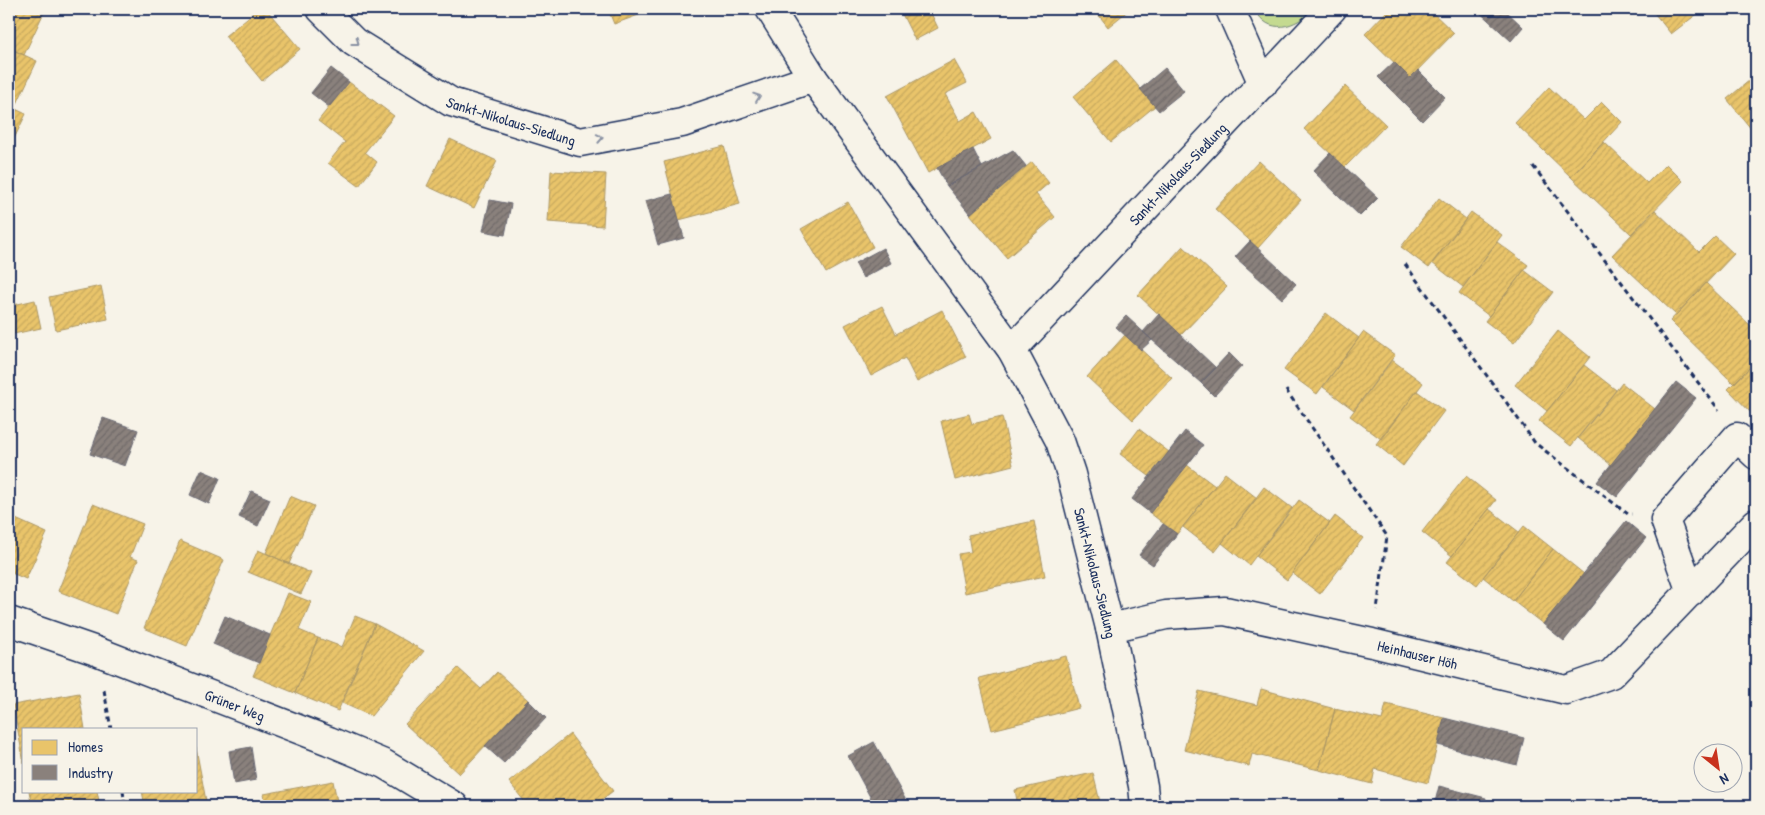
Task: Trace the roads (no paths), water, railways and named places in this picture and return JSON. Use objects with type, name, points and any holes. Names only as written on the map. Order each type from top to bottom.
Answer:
[{"type":"street","name":"Sankt-Nikolaus-Siedlung","points":[[321,9],[354,42],[450,102],[580,142],[682,123],[813,78]]},
{"type":"street","name":"Sankt-Nikolaus-Siedlung","points":[[770,9],[813,78],[1012,350],[1060,441],[1071,474],[1110,628],[1143,786],[1145,806]]},
{"type":"street","points":[[1230,9],[1263,84]]},
{"type":"street","name":"Sankt-Nikolaus-Siedlung","points":[[1012,350],[1332,9]]},
{"type":"street","points":[[1691,592],[1665,520],[1747,446]]},
{"type":"street","name":"Heinhauser Höh","points":[[1110,628],[1166,615],[1225,611],[1372,643],[1566,690],[1611,674],[1756,523]]},
{"type":"street","name":"Grüner Weg","points":[[9,621],[96,651],[329,741],[384,764],[454,806]]}]
